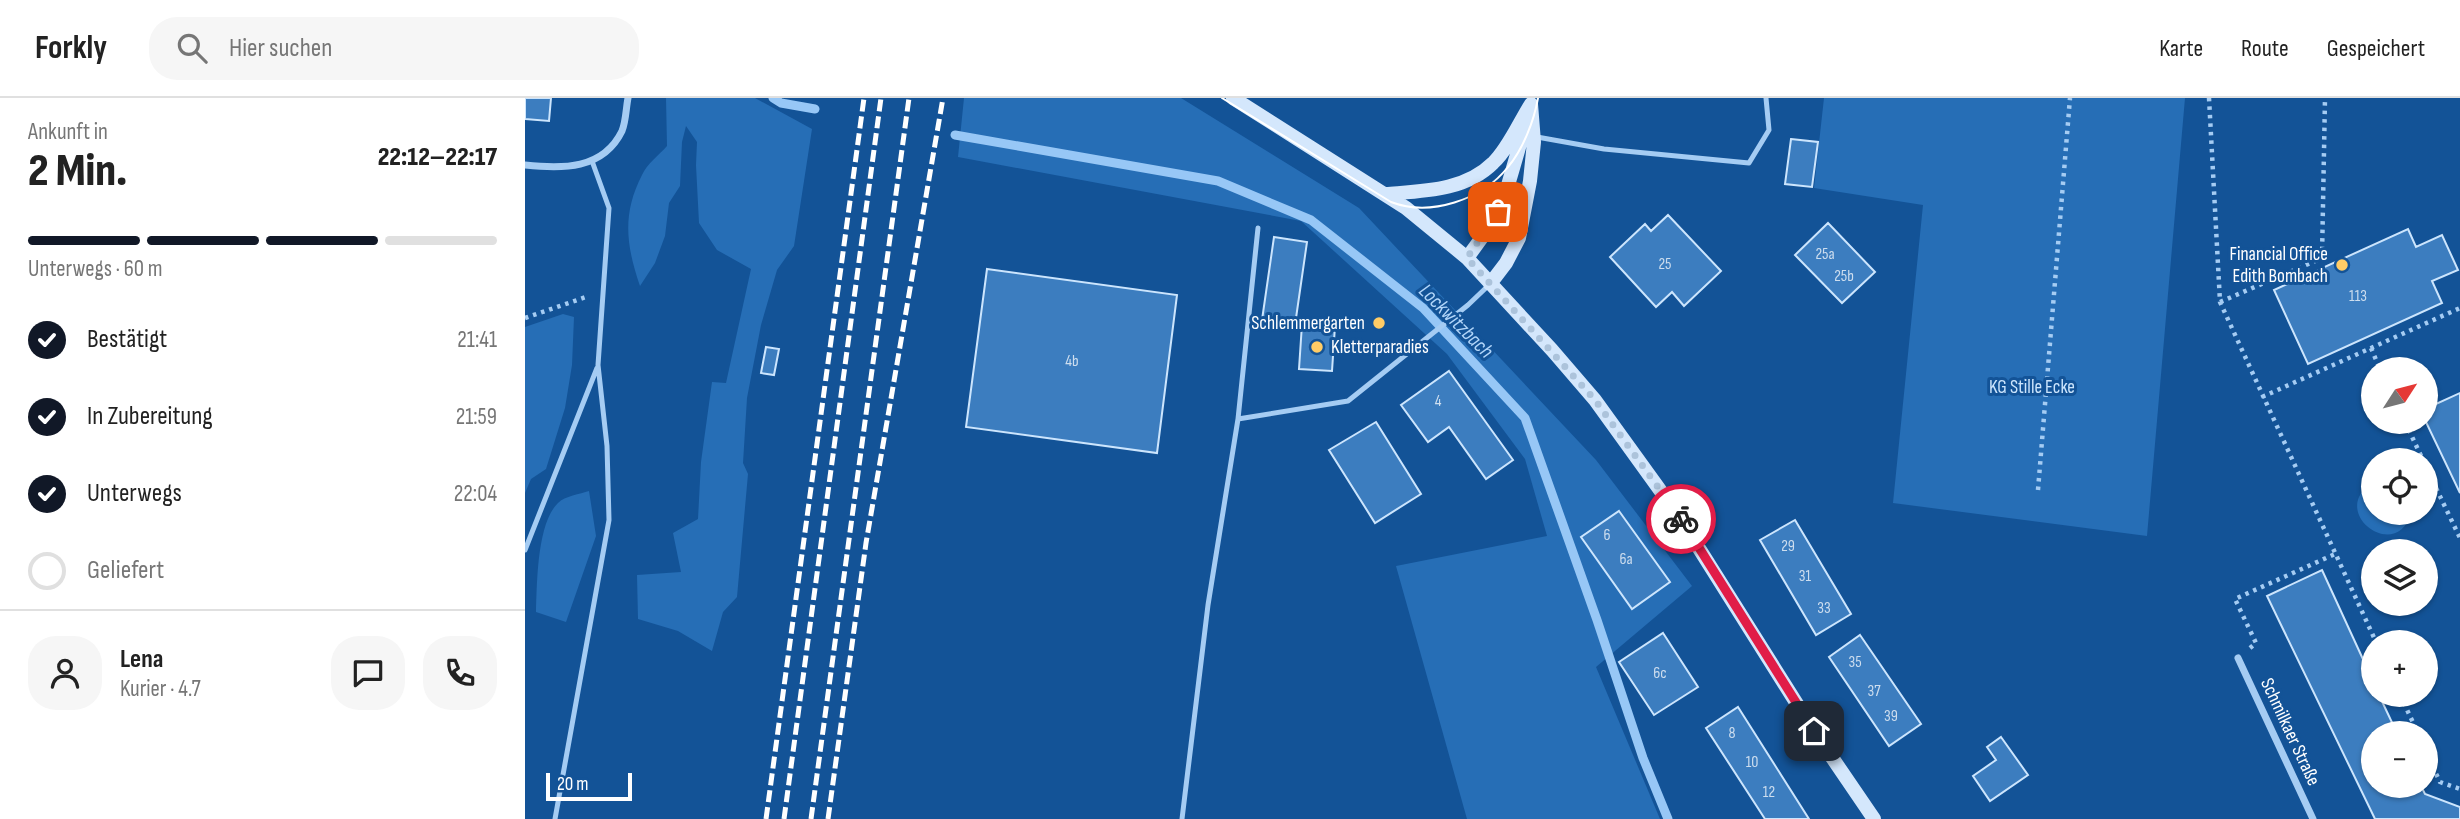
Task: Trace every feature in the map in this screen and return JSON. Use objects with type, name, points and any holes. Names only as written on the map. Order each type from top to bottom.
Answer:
[{"type":"street","points":[[525,165],[571,167],[592,161],[610,148],[623,129],[628,98]]},
{"type":"street","points":[[1233,98],[1386,194],[1467,258],[1578,380],[1634,451],[1724,585],[1814,731],[1874,819]]},
{"type":"street","points":[[1386,194],[1443,190],[1479,174],[1495,162],[1532,101]]},
{"type":"street","points":[[1490,284],[1506,263],[1519,238],[1530,181],[1534,136],[1532,101]]},
{"type":"street","points":[[1467,258],[1491,225],[1504,200],[1532,101]]},
{"type":"street","name":"Schmilkaer Straße","points":[[2238,658],[2313,819]]},
{"type":"lane","points":[[1534,136],[1604,149],[1749,163],[1769,130],[1766,98]]},
{"type":"lane","points":[[555,819],[609,520],[607,446],[598,365],[609,208],[592,161]]},
{"type":"lane","points":[[1182,819],[1208,605],[1238,419],[1258,228]]},
{"type":"lane","points":[[1238,419],[1347,401],[1423,342],[1490,284]]},
{"type":"lane","points":[[525,550],[598,365]]},
{"type":"path","points":[[2038,490],[2070,98]]},
{"type":"path","points":[[2209,98],[2220,302],[2370,630]]},
{"type":"path","points":[[2220,302],[2322,258],[2325,98]]},
{"type":"path","points":[[525,318],[603,291]]},
{"type":"path","points":[[2262,397],[2460,308]]},
{"type":"path","points":[[2371,348],[2375,357]]},
{"type":"path","points":[[2438,492],[2460,538]]},
{"type":"path","points":[[2238,658],[2256,643],[2235,599],[2335,554]]},
{"type":"path","points":[[2438,778],[2440,782],[2460,789]]},
{"type":"green space","points":[[666,98],[755,98],[812,129],[794,246],[777,270],[761,325],[747,398],[743,463],[748,474],[737,597],[723,612],[712,651],[678,631],[638,619],[637,575],[681,572],[673,533],[698,519],[701,462],[712,382],[726,383],[751,269],[717,250],[699,223],[697,142],[686,126],[682,142],[680,186],[669,203],[665,236],[655,263],[640,286],[629,243],[629,216],[631,203],[644,171],[667,146]]},
{"type":"green space","points":[[964,98],[1181,98],[1359,208],[1596,460],[1692,586],[1596,667],[1660,819],[1467,819],[1396,566],[1547,536],[1525,459],[1447,354],[1301,221],[958,157]]},
{"type":"green space","name":"KG Stille Ecke","points":[[1824,98],[2185,98],[2147,536],[1893,503],[1923,205],[1814,188]]},
{"type":"green space","points":[[563,314],[574,317],[572,365],[565,408],[546,469],[531,479],[525,493],[525,327]]},
{"type":"green space","points":[[589,491],[596,536],[566,622],[536,612],[542,539],[551,512],[558,503]]},
{"type":"green space","points":[[2361,494],[2361,518],[2357,507]]},
{"type":"green space","points":[[2367,525],[2405,525],[2393,534],[2380,534]]},
{"type":"building","points":[[525,98],[551,98],[549,121],[525,119]]},
{"type":"building","points":[[1791,139],[1818,142],[1812,187],[1785,184]]},
{"type":"building","points":[[1668,215],[1721,271],[1684,306],[1672,292],[1656,307],[1610,257],[1645,224],[1651,231]]},
{"type":"building","points":[[1828,223],[1875,272],[1842,303],[1795,255]]},
{"type":"building","points":[[2408,229],[2416,247],[2442,235],[2458,270],[2432,281],[2442,303],[2308,364],[2274,290]]},
{"type":"building","points":[[1274,237],[1307,242],[1295,325],[1262,320]]},
{"type":"building","points":[[987,269],[1177,295],[1157,453],[966,427]]},
{"type":"building","name":"Kletterparadies","points":[[1302,324],[1335,326],[1332,371],[1299,369]]},
{"type":"building","points":[[766,347],[779,349],[774,375],[761,373]]},
{"type":"building","points":[[1449,371],[1513,460],[1486,479],[1449,427],[1428,442],[1401,405]]},
{"type":"building","points":[[2460,393],[2460,493],[2432,434],[2438,434],[2438,403]]},
{"type":"building","points":[[1376,422],[1421,494],[1375,523],[1329,450]]},
{"type":"building","points":[[1619,511],[1670,582],[1632,609],[1581,537]]},
{"type":"building","points":[[1795,520],[1851,614],[1816,635],[1760,540]]},
{"type":"building","points":[[2322,570],[2361,655],[2361,707],[2385,707],[2391,721],[2361,721],[2361,790],[2267,596]]},
{"type":"building","points":[[1663,633],[1698,687],[1654,715],[1619,662]]},
{"type":"building","points":[[1860,635],[1921,724],[1889,746],[1829,657]]},
{"type":"building","points":[[1738,707],[1809,819],[1765,819],[1706,728]]},
{"type":"building","points":[[2001,737],[2028,775],[1990,801],[1973,776],[1996,760],[1987,747]]},
{"type":"building","points":[[2365,798],[2436,798],[2460,807],[2460,819],[2375,819]]},
{"type":"waterway","name":"Lockwitzbach","points":[[773,98],[781,103],[815,109]]},
{"type":"waterway","name":"Lockwitzbach","points":[[955,135],[1218,181],[1311,220],[1423,308],[1525,418],[1643,758],[1668,819]]},
{"type":"tram line","points":[[1222,98],[1391,202],[1422,208],[1454,203],[1470,197],[1497,179],[1523,143],[1538,98]]},
{"type":"railway","points":[[766,819],[864,98]]},
{"type":"railway","points":[[784,819],[881,98]]},
{"type":"railway","points":[[811,819],[909,98]]},
{"type":"railway","points":[[828,819],[866,543],[943,98]]},
{"type":"way so far","points":[[1498,212],[1467,258],[1595,400],[1681,519]]},
{"type":"place","name":"Financial Office Edith Bombach","points":[[2342,265]]},
{"type":"place","name":"Schlemmergarten","points":[[1379,323]]},
{"type":"place","name":"Kletterparadies","points":[[1317,347]]},
{"type":"route","points":[[1681,519],[1814,731]]}]
